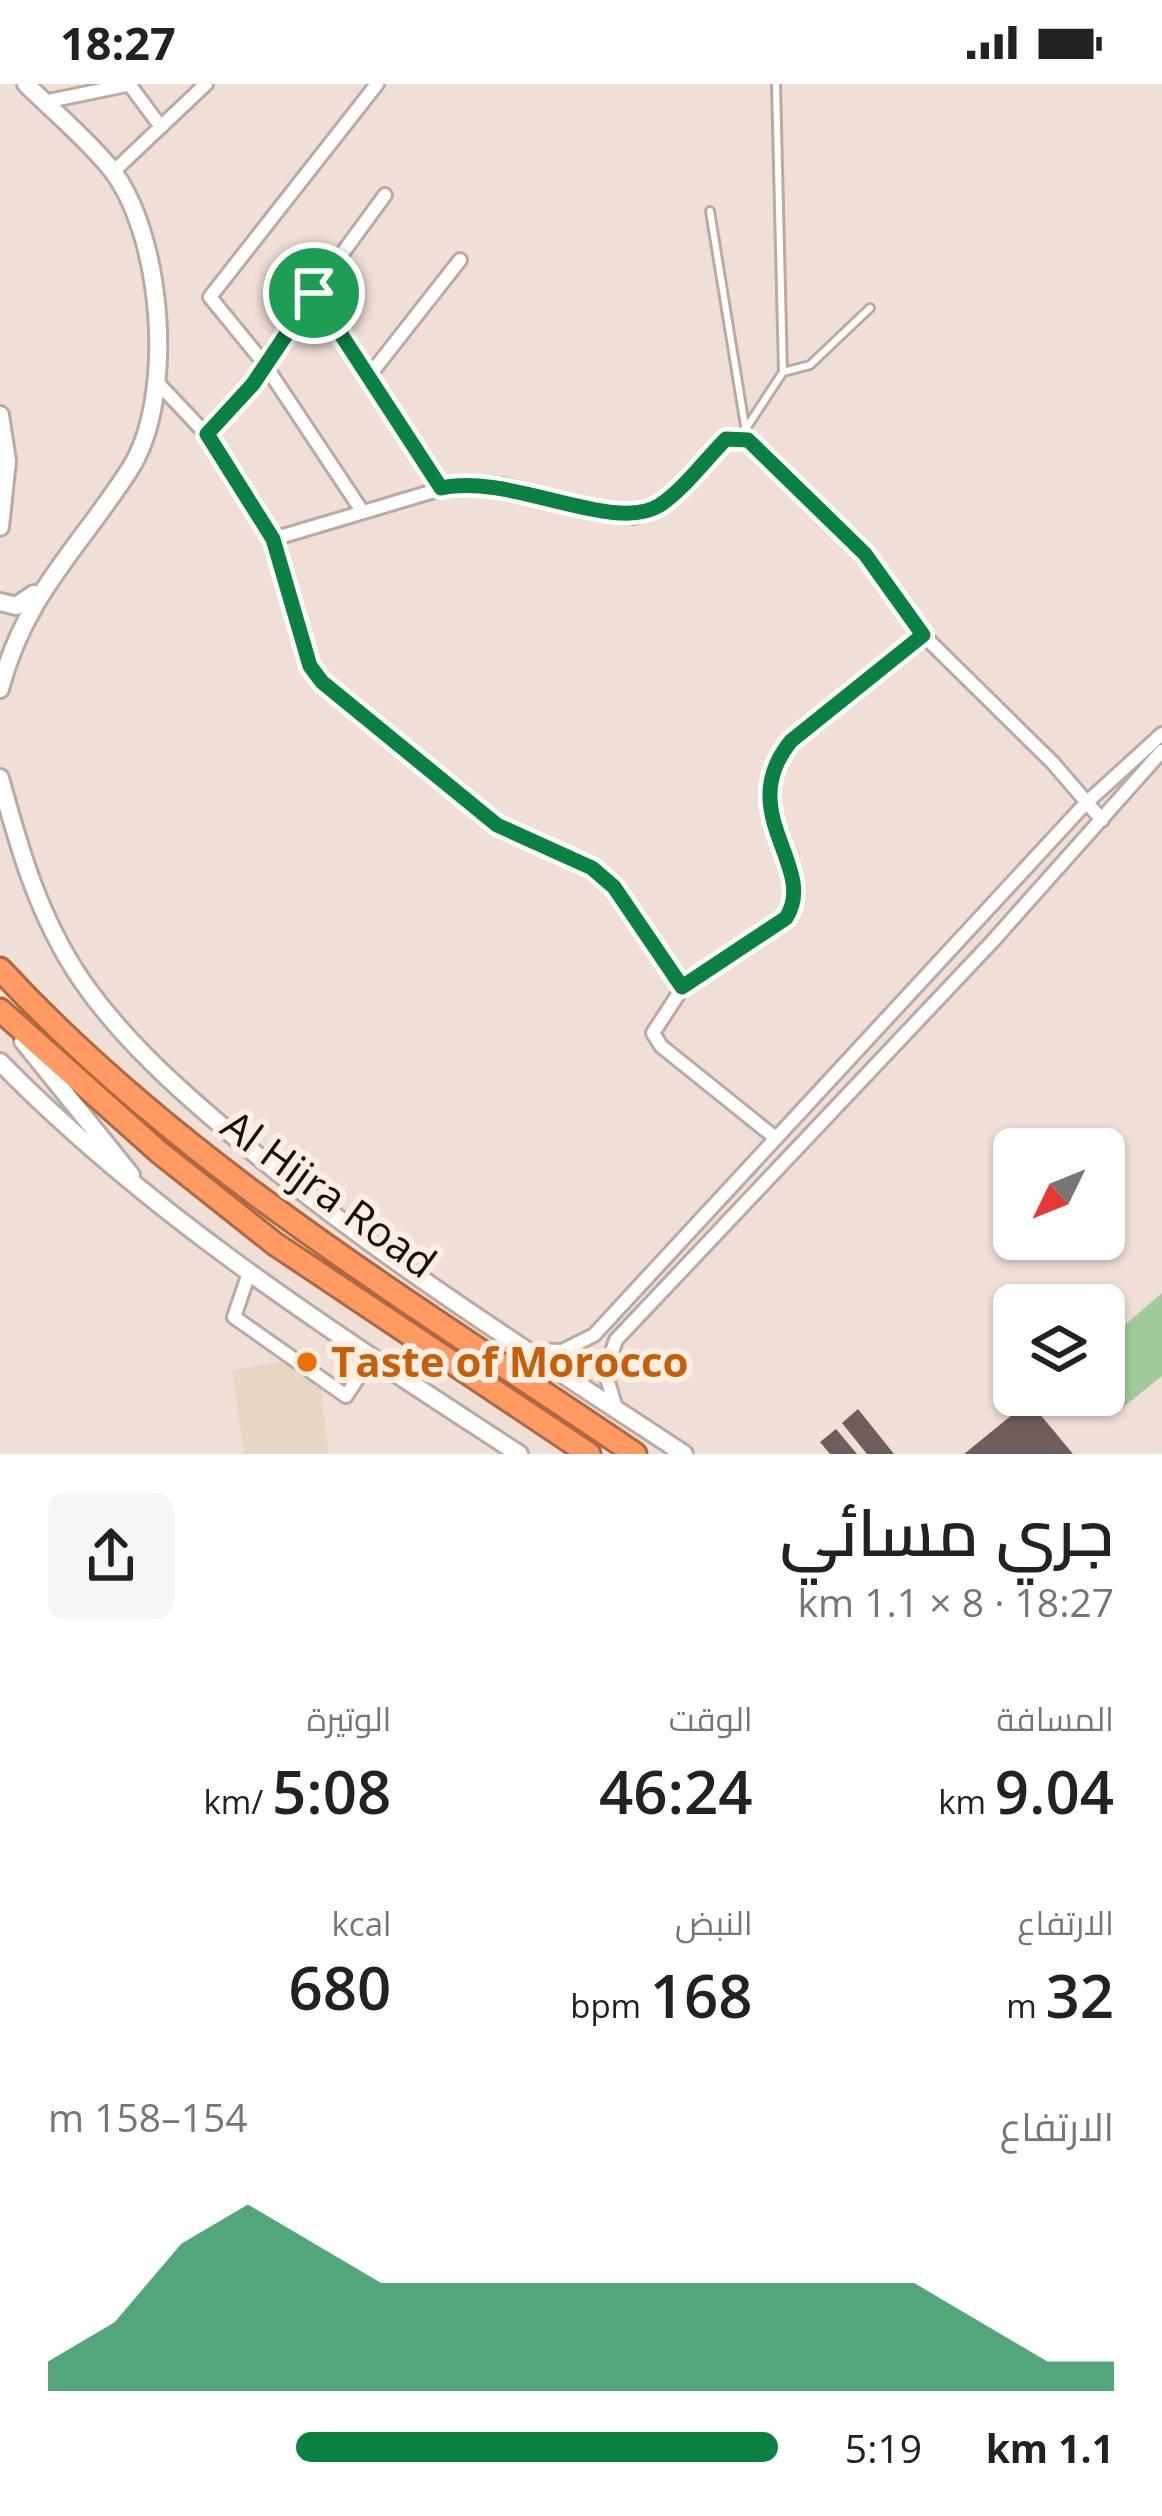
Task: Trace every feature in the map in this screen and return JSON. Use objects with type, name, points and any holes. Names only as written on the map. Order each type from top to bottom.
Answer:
[{"type":"highway","name":"Al Hijra Road","points":[[0,969],[154,1113],[281,1213],[635,1454]]},
{"type":"highway","name":"Al Hijra Road","points":[[0,1011],[159,1152],[275,1244],[589,1454]]},
{"type":"main road","points":[[0,689],[11,647],[39,592],[133,466],[153,412],[156,380],[151,269],[113,172],[35,90]]},
{"type":"main road","points":[[0,415],[7,461],[0,527]]},
{"type":"main road","points":[[0,602],[16,606],[39,592]]},
{"type":"main road","points":[[0,778],[31,889],[83,982],[172,1084],[292,1186],[684,1454]]},
{"type":"main road","points":[[0,1011],[151,1200]]},
{"type":"main road","points":[[0,1062],[80,1143],[151,1200],[249,1273],[520,1454]]},
{"type":"street","points":[[362,511],[263,362],[210,297],[377,84]]},
{"type":"street","points":[[35,90],[128,85],[160,127]]},
{"type":"street","points":[[113,172],[200,86]]},
{"type":"street","points":[[207,434],[253,384],[263,362],[385,194]]},
{"type":"street","points":[[369,376],[460,260]]},
{"type":"street","points":[[314,293],[441,488]]},
{"type":"street","points":[[156,380],[207,434],[273,539],[310,666],[322,682],[497,825],[592,868],[614,887],[682,987]]},
{"type":"street","points":[[273,539],[441,488],[502,484],[634,517],[661,505],[726,439],[742,434],[865,554],[923,635],[1053,763],[1102,820]]},
{"type":"street","points":[[773,1136],[661,1046],[653,1033],[682,987],[786,918],[796,902],[794,878],[770,818],[775,760],[791,741],[923,635]]},
{"type":"street","points":[[526,1350],[562,1352],[594,1335],[912,988],[1085,805],[1162,734]]},
{"type":"street","points":[[616,1409],[605,1372],[616,1340],[1160,756]]},
{"type":"street","points":[[912,988],[930,1006]]},
{"type":"street","points":[[733,1181],[749,1196]]},
{"type":"street","points":[[249,1273],[234,1317],[346,1396],[372,1356]]},
{"type":"lane","points":[[742,434],[783,372],[776,84]]},
{"type":"lane","points":[[710,211],[742,434]]},
{"type":"lane","points":[[783,372],[810,365],[870,308]]},
{"type":"shaded area","points":[[284,1361],[321,1390],[329,1454],[244,1454],[232,1370]]},
{"type":"green space","points":[[1162,1293],[1162,1376],[1125,1406],[1125,1325]]},
{"type":"building","points":[[858,1409],[894,1454],[867,1454],[842,1423]]},
{"type":"building","points":[[1011,1416],[1041,1416],[1073,1454],[964,1454]]},
{"type":"building","points":[[836,1429],[857,1454],[830,1454],[820,1442]]},
{"type":"place","name":"Taste of Morocco","points":[[307,1362]]},
{"type":"route","points":[[314,293],[441,488],[461,483],[502,484],[634,517],[661,505],[726,439],[748,440],[865,554],[923,635],[791,741],[775,760],[770,818],[794,878],[796,902],[786,918],[708,973],[682,987],[614,887],[592,868],[497,825],[345,705],[310,666],[273,539],[207,434],[253,384],[263,362],[314,293]]}]
